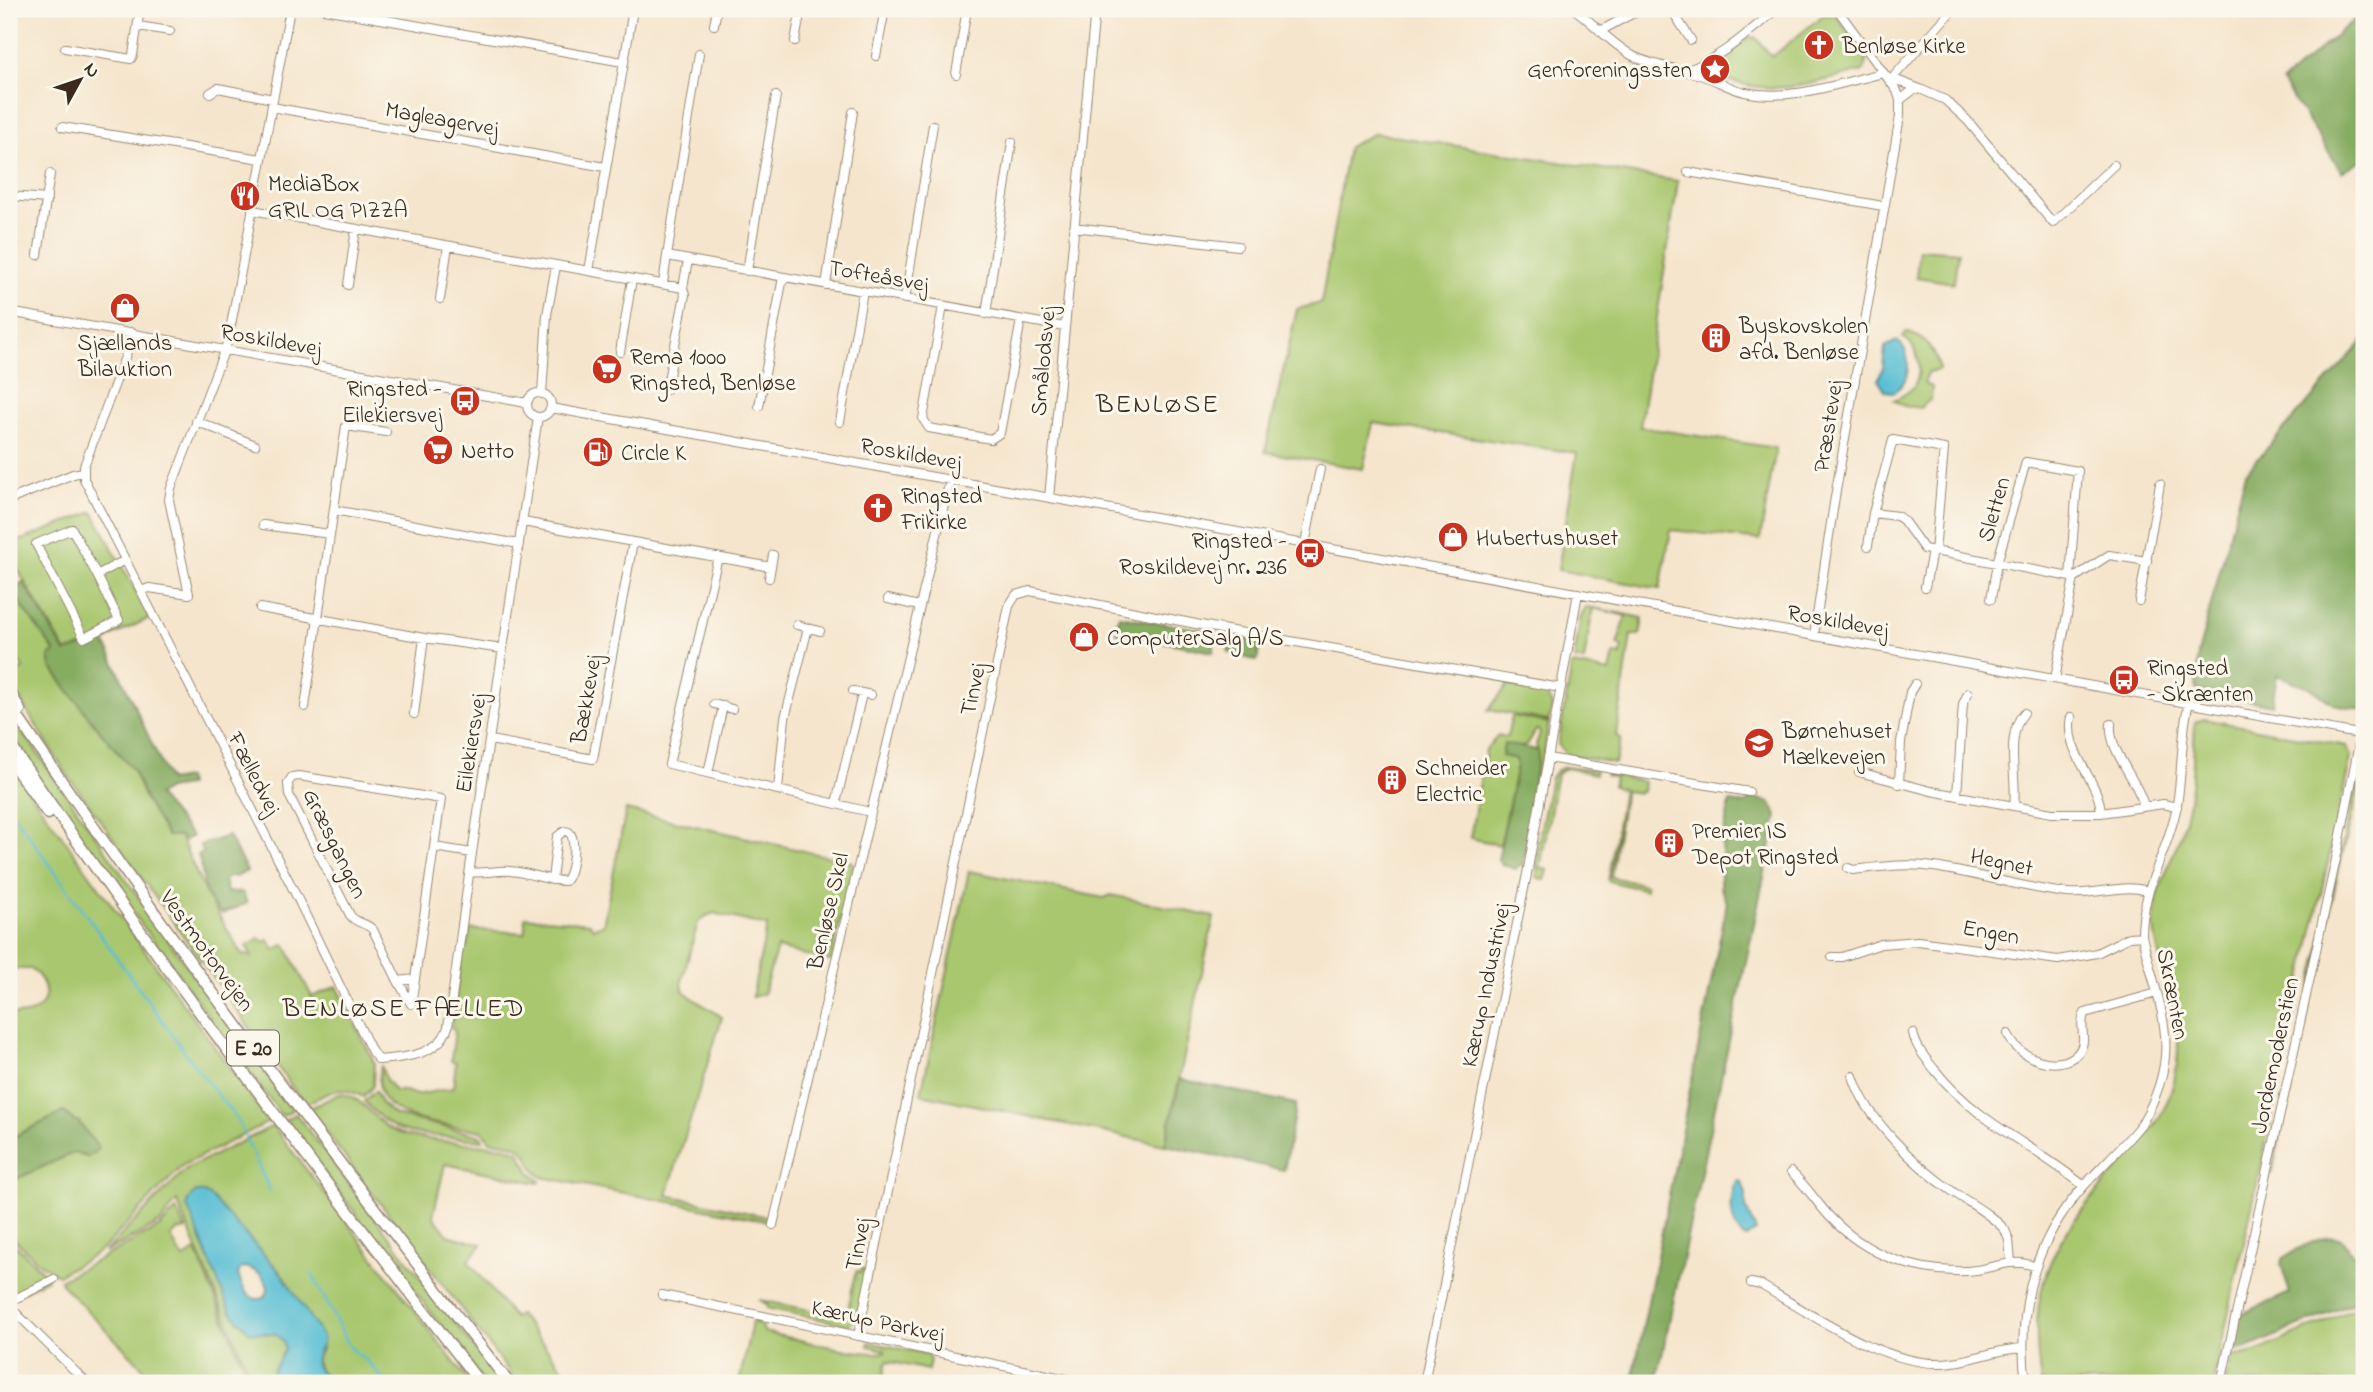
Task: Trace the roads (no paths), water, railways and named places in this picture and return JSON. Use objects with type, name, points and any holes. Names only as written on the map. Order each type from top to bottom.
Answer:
[{"type":"highway","points":[[9,690],[46,758]]},
{"type":"highway","name":"Vestmotorvejen","points":[[9,704],[277,1080],[509,1383]]},
{"type":"highway","name":"Vestmotorvejen","points":[[9,743],[88,859],[339,1202],[480,1383]]},
{"type":"highway","points":[[9,759],[65,837],[88,859]]},
{"type":"street","points":[[65,48],[131,58],[140,9]]},
{"type":"street","points":[[141,591],[149,588],[189,594],[169,500],[171,488],[219,359],[225,350],[290,9]]},
{"type":"street","points":[[324,9],[623,62]]},
{"type":"street","points":[[589,271],[633,9]]},
{"type":"street","points":[[714,25],[717,9]]},
{"type":"street","points":[[795,41],[801,9]]},
{"type":"street","points":[[876,56],[885,9]]},
{"type":"street","points":[[956,74],[967,9]]},
{"type":"street","name":"Smålodsvej","points":[[1049,498],[1095,9]]},
{"type":"street","points":[[1574,9],[1634,56],[1706,76],[1732,89],[1748,93],[1798,93],[1883,73]]},
{"type":"street","points":[[1600,30],[1641,9]]},
{"type":"street","points":[[1671,9],[1691,40]]},
{"type":"street","points":[[1686,71],[1705,64],[1726,51],[1772,13],[1773,9]]},
{"type":"street","points":[[1837,9],[1890,81],[1900,100],[1912,91],[1920,89]]},
{"type":"street","points":[[1890,81],[1953,9]]},
{"type":"street","points":[[138,26],[170,31]]},
{"type":"street","points":[[663,284],[699,54]]},
{"type":"street","points":[[1705,64],[1706,76]]},
{"type":"street","points":[[1890,81],[1899,81],[1945,100],[1968,120],[2053,223],[2114,165]]},
{"type":"street","name":"Magleagervej","points":[[210,93],[218,88],[272,103],[605,167]]},
{"type":"street","points":[[747,271],[776,96]]},
{"type":"street","name":"Præstevej","points":[[1814,635],[1883,205],[1900,116],[1900,100]]},
{"type":"street","points":[[826,285],[853,111]]},
{"type":"street","points":[[905,299],[933,125]]},
{"type":"street","points":[[62,127],[261,159]]},
{"type":"street","points":[[986,314],[1012,142]]},
{"type":"street","points":[[1688,172],[1883,205]]},
{"type":"street","points":[[38,255],[50,174]]},
{"type":"street","points":[[9,197],[47,199]]},
{"type":"street","points":[[253,210],[683,288]]},
{"type":"street","points":[[1074,227],[1238,246]]},
{"type":"street","points":[[348,285],[356,229]]},
{"type":"street","points":[[440,299],[448,246]]},
{"type":"street","name":"Tofteåsvej","points":[[667,256],[1064,327]]},
{"type":"street","points":[[666,390],[685,295],[683,288],[688,260]]},
{"type":"street","points":[[542,394],[547,315],[556,265]]},
{"type":"street","points":[[759,406],[783,277]]},
{"type":"street","points":[[620,352],[632,279]]},
{"type":"street","points":[[839,422],[863,292]]},
{"type":"street","points":[[943,306],[923,419],[929,428],[961,434],[991,439],[1000,433],[1021,320]]},
{"type":"street","name":"Roskildevej","points":[[9,312],[527,403]]},
{"type":"street","points":[[9,500],[83,472],[128,349],[130,332]]},
{"type":"street","points":[[542,394],[549,399],[551,408],[546,415],[538,417],[530,412],[527,403],[533,395],[542,394]]},
{"type":"street","name":"Roskildevej","points":[[551,408],[2363,734]]},
{"type":"street","name":"Eilekiersvej","points":[[414,1055],[430,1050],[445,1036],[538,417]]},
{"type":"street","points":[[196,421],[255,444]]},
{"type":"street","points":[[305,707],[346,426],[386,432]]},
{"type":"street","points":[[1868,546],[1873,513],[1893,440],[1944,449],[1933,551],[1924,587]]},
{"type":"street","name":"Sletten","points":[[1991,598],[1997,563],[2026,462],[2078,471],[2072,578],[2055,679]]},
{"type":"street","points":[[1305,544],[1320,469]]},
{"type":"street","name":"Fælledvej","points":[[83,472],[87,486],[293,889],[372,1052],[379,1060],[414,1055]]},
{"type":"street","name":"Benløse Skel","points":[[773,1225],[950,480]]},
{"type":"street","points":[[2139,601],[2160,484]]},
{"type":"street","points":[[334,510],[519,544]]},
{"type":"street","points":[[1873,513],[1897,516],[1903,520],[1924,549],[2072,578],[2109,555],[2147,561]]},
{"type":"street","points":[[523,522],[771,567]]},
{"type":"street","points":[[263,525],[330,534]]},
{"type":"street","points":[[72,528],[97,575],[119,620],[84,638],[36,544],[72,528]]},
{"type":"street","name":"Bækkevej","points":[[491,740],[593,759],[634,542]]},
{"type":"street","points":[[769,578],[773,555]]},
{"type":"street","points":[[718,557],[669,764],[870,812]]},
{"type":"street","points":[[97,575],[125,560]]},
{"type":"street","name":"Tinvej","points":[[858,1336],[1009,606],[1016,595],[1030,591],[1222,629],[1561,688]]},
{"type":"street","name":"Kærup Industrivej","points":[[1424,1383],[1527,878],[1578,593]]},
{"type":"street","points":[[888,599],[919,606]]},
{"type":"street","points":[[260,608],[425,638],[503,649]]},
{"type":"street","points":[[797,625],[820,631]]},
{"type":"street","points":[[778,789],[785,718],[808,628]]},
{"type":"street","points":[[414,714],[425,638]]},
{"type":"street","points":[[1899,784],[1903,724],[1910,692],[1915,684]]},
{"type":"street","points":[[836,803],[862,693]]},
{"type":"street","points":[[1957,796],[1961,726],[1968,693]]},
{"type":"street","name":"Skrænten","points":[[2026,1383],[2022,1348],[2025,1310],[2036,1267],[2056,1223],[2084,1186],[2142,1123],[2164,1073],[2165,1025],[2142,936],[2143,909],[2147,891],[2166,845],[2176,807],[2189,702]]},
{"type":"street","points":[[708,773],[723,706]]},
{"type":"street","points":[[2014,806],[2014,750],[2019,720],[2024,713]]},
{"type":"street","points":[[2071,717],[2070,727],[2075,748],[2099,802],[2101,813]]},
{"type":"street","points":[[2111,724],[2112,736],[2144,806]]},
{"type":"street","name":"Jordemoderstien","points":[[2221,1383],[2363,734]]},
{"type":"street","points":[[1548,758],[1749,792]]},
{"type":"street","points":[[1859,772],[1899,784],[2052,813],[2101,813],[2163,804],[2176,807]]},
{"type":"street","name":"Græsgangen","points":[[296,776],[441,799],[415,979],[411,1004],[373,930],[355,921],[350,915],[289,795],[288,783],[296,776]]},
{"type":"street","points":[[470,872],[511,871],[552,880],[563,882],[570,877],[574,841],[572,835],[567,832],[556,838],[552,880]]},
{"type":"street","points":[[434,847],[472,853]]},
{"type":"street","name":"Hegnet","points":[[1849,869],[1932,867],[2076,894],[2130,887],[2147,891]]},
{"type":"street","name":"Engen","points":[[1832,957],[1842,957],[1881,944],[1925,941],[2058,960],[2097,953],[2129,937],[2142,936]]},
{"type":"street","points":[[398,981],[415,979]]},
{"type":"street","points":[[2008,1034],[2013,1045],[2030,1056],[2049,1062],[2064,1060],[2075,1055],[2082,1047],[2082,1020],[2085,1013],[2157,993]]},
{"type":"street","points":[[1913,1033],[1915,1043],[1928,1062],[1961,1100],[1996,1128],[2054,1163],[2084,1186]]},
{"type":"street","points":[[1853,1076],[1867,1104],[1906,1152],[1938,1181],[2001,1225],[2009,1240],[2011,1262]]},
{"type":"street","points":[[1791,1172],[1848,1233],[1882,1256],[1916,1267],[1946,1270],[1984,1269],[2018,1261],[2036,1267]]},
{"type":"street","points":[[54,1279],[9,1303],[86,1382]]},
{"type":"street","points":[[1751,1283],[1761,1285],[1845,1334],[1913,1360],[1941,1364],[1966,1361],[2005,1348],[2022,1348]]},
{"type":"street","name":"Kærup Parkvej","points":[[662,1295],[1086,1383]]},
{"type":"water","points":[[1897,341],[1907,355],[1907,374],[1902,385],[1896,390],[1885,391],[1878,380],[1883,368],[1885,347]]},
{"type":"water","points":[[1738,1181],[1742,1182],[1746,1194],[1746,1208],[1756,1231],[1746,1238],[1736,1228],[1732,1212],[1732,1195]]},
{"type":"water","points":[[196,1192],[211,1197],[282,1274],[322,1336],[316,1358],[318,1369],[327,1376],[349,1383],[273,1383],[272,1373],[285,1349],[283,1341],[276,1334],[250,1332],[230,1311],[187,1206],[188,1200]],"holes":[[[246,1267],[258,1273],[266,1282],[268,1291],[264,1298],[254,1298],[246,1293],[238,1274],[241,1268]]]},
{"type":"waterway","points":[[9,808],[192,1062],[237,1119],[270,1191]]},
{"type":"waterway","points":[[312,1274],[350,1347],[372,1366],[386,1383]]},
{"type":"place","name":"Benløse Kirke","points":[[1819,45]]},
{"type":"place","name":"Genforeningssten","points":[[1715,69]]},
{"type":"place","name":"MediaBox GRIL OG PIZZA","points":[[245,196]]},
{"type":"place","name":"Sjællands Bilauktion","points":[[125,308]]},
{"type":"place","name":"Byskovskolen afd. Benløse","points":[[1716,338]]},
{"type":"place","name":"Rema 1000 Ringsted, Benløse","points":[[607,369]]},
{"type":"place","name":"Ringsted - Eilekiersvej","points":[[465,401]]},
{"type":"place","name":"Netto","points":[[438,450]]},
{"type":"place","name":"Circle K","points":[[598,452]]},
{"type":"place","name":"Ringsted Frikirke","points":[[878,508]]},
{"type":"place","name":"Hubertushuset","points":[[1453,537]]},
{"type":"place","name":"Ringsted - Roskildevej nr. 236","points":[[1310,553]]},
{"type":"place","name":"ComputerSalg A/S","points":[[1084,637]]},
{"type":"place","name":"Ringsted - Skrænten","points":[[2124,680]]},
{"type":"place","name":"Børnehuset Mælkevejen","points":[[1759,743]]},
{"type":"place","name":"Schneider Electric","points":[[1392,780]]},
{"type":"place","name":"Premier IS Depot Ringsted","points":[[1669,843]]},
{"type":"district","name":"BENLØSE","points":[[1158,403]]},
{"type":"district","name":"BENLØSE FÆLLED","points":[[404,1007]]}]
